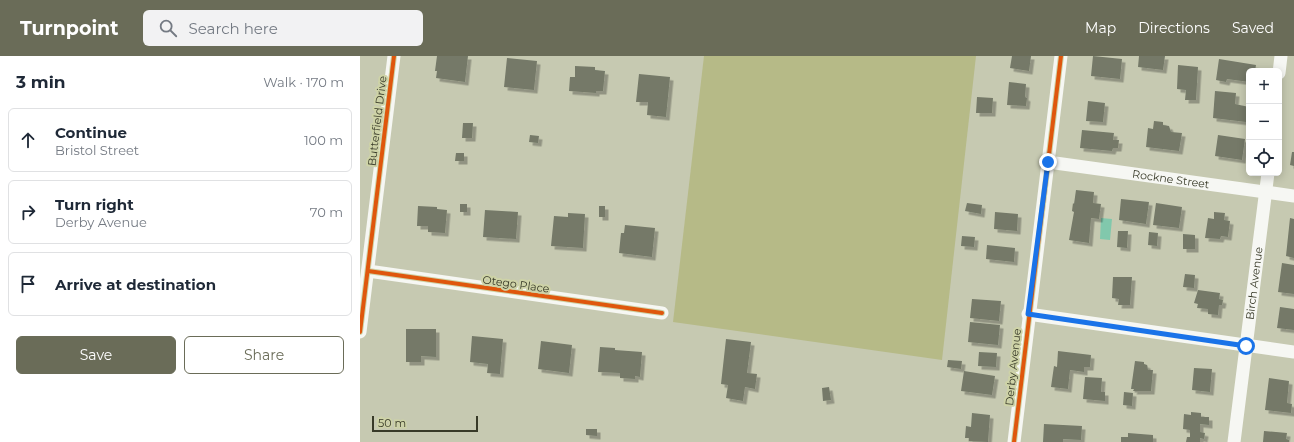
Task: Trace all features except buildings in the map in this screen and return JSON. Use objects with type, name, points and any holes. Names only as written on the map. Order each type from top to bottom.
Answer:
[{"type":"street","name":"Butterfield Drive","points":[[360,332],[394,56]]},
{"type":"street","name":"Derby Avenue","points":[[1014,442],[1028,314],[1061,56]]},
{"type":"street","points":[[1280,68],[1281,56]]},
{"type":"street","name":"Rockne Street","points":[[1048,162],[1294,196]]},
{"type":"street","name":"Birch Avenue","points":[[1234,442],[1268,176]]},
{"type":"street","name":"Otego Place","points":[[368,271],[662,314]]},
{"type":"street","points":[[1028,314],[1294,352]]},
{"type":"shaded area","points":[[704,56],[976,56],[942,360],[673,322]]},
{"type":"shaded area","points":[[1101,218],[1112,219],[1110,240],[1100,239]]},
{"type":"cycle path","points":[[360,332],[394,56]]},
{"type":"cycle path","points":[[1014,442],[1061,56]]},
{"type":"cycle path","points":[[368,271],[662,313]]},
{"type":"route","points":[[1048,162],[1028,314],[1246,346]]}]
